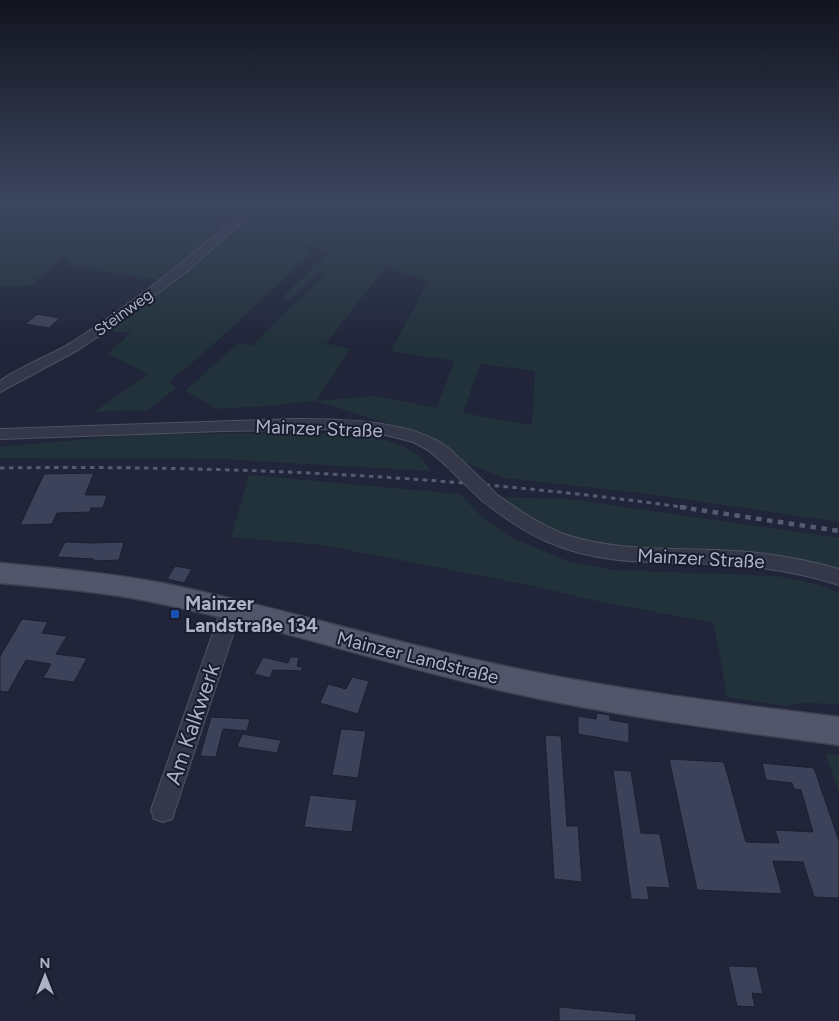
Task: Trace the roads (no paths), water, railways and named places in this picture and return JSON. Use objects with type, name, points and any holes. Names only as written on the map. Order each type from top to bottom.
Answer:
[{"type":"main road","name":"Mainzer Landstraße","points":[[0,573],[116,585],[182,598],[450,666],[538,685],[664,708],[839,731]]},
{"type":"street","name":"Steinweg","points":[[0,388],[12,378],[82,342],[206,250]]},
{"type":"street","name":"Mainzer Straße","points":[[0,434],[170,426],[325,424],[372,427],[422,439],[456,464],[490,498],[522,523],[544,534],[595,550],[633,556],[772,561],[839,577]]},
{"type":"street","name":"Am Kalkwerk","points":[[163,810],[231,610]]},
{"type":"railway","points":[[0,468],[173,468],[346,475],[432,480],[517,488],[689,508]]},
{"type":"railway","points":[[680,507],[839,531]]},
{"type":"place","name":"Mainzer Landstraße 134","points":[[175,614]]}]
